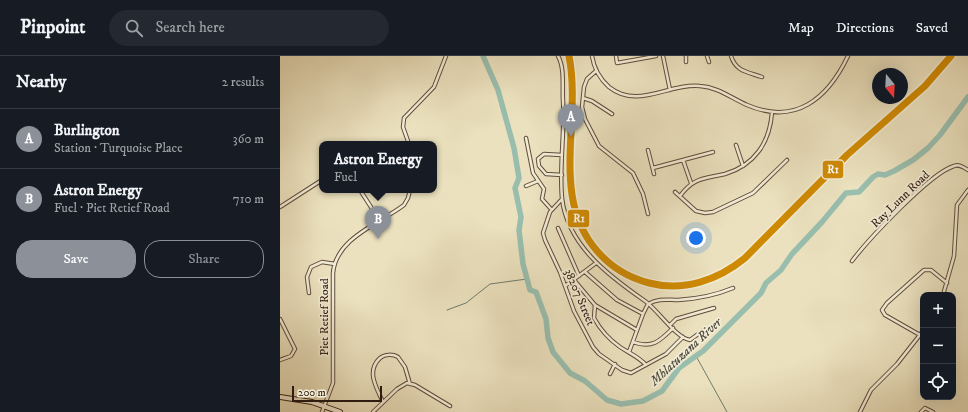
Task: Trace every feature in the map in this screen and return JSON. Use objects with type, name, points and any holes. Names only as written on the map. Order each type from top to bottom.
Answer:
[{"type":"main road","points":[[280,398],[324,405],[340,412]]},
{"type":"street","points":[[408,141],[403,127],[404,118],[434,87],[446,56]]},
{"type":"street","points":[[558,56],[561,62],[564,109],[562,199],[567,218],[574,233],[596,263],[648,304],[683,337],[690,340],[705,328]]},
{"type":"street","points":[[592,56],[596,71],[607,85],[626,95],[642,97],[688,86],[712,88],[747,105],[772,112],[800,108],[820,97],[834,81],[848,56]]},
{"type":"street","points":[[616,56],[617,63],[656,56]]},
{"type":"street","points":[[663,56],[670,90]]},
{"type":"street","points":[[686,56],[686,62]]},
{"type":"street","points":[[707,56],[709,62]]},
{"type":"street","points":[[731,56],[734,64],[745,73],[762,77]]},
{"type":"street","points":[[596,71],[587,79],[583,98],[583,112],[597,144],[633,173],[643,194],[648,214]]},
{"type":"street","points":[[583,98],[592,101],[612,114]]},
{"type":"street","points":[[680,196],[691,183],[732,172],[743,166],[757,154],[764,144],[770,127],[772,112]]},
{"type":"street","points":[[526,138],[534,173],[544,189],[542,199],[551,209]]},
{"type":"street","points":[[736,144],[743,166]]},
{"type":"street","points":[[648,150],[654,174]]},
{"type":"street","points":[[653,168],[713,152]]},
{"type":"street","points":[[562,155],[544,154],[538,160],[539,166],[546,174],[562,175]]},
{"type":"street","points":[[683,160],[691,183]]},
{"type":"street","points":[[675,192],[696,210],[705,213],[713,212],[753,193],[787,160]]},
{"type":"street","name":"Ray Lunn Road","points":[[852,261],[875,235],[934,177],[954,166],[960,166],[968,170]]},
{"type":"street","points":[[526,186],[538,181]]},
{"type":"street","points":[[280,207],[319,182]]},
{"type":"street","points":[[944,292],[954,256],[957,205],[968,190]]},
{"type":"street","points":[[362,193],[380,221]]},
{"type":"street","name":"Piet Retief Road","points":[[322,412],[333,383],[333,276],[335,264],[346,244],[404,205],[409,193]]},
{"type":"street","name":"38207 Street","points":[[562,199],[551,209],[543,234],[574,311],[593,347],[599,354],[630,373],[671,350],[683,337]]},
{"type":"street","points":[[558,228],[579,276]]},
{"type":"street","points":[[309,292],[307,277],[311,267],[322,262],[335,264]]},
{"type":"street","points":[[565,286],[596,263]]},
{"type":"street","points":[[860,412],[871,390],[897,364],[920,335],[885,315],[882,310],[887,303],[924,270],[931,270],[947,284]]},
{"type":"street","points":[[585,272],[617,300],[643,314]]},
{"type":"street","points":[[574,280],[595,305],[637,330]]},
{"type":"street","points":[[629,352],[648,304],[659,299],[678,300],[733,288]]},
{"type":"street","points":[[595,305],[593,314],[595,320],[612,340],[646,365]]},
{"type":"street","points":[[670,325],[676,319],[714,308]]},
{"type":"street","points":[[280,319],[294,345],[293,354],[280,360]]},
{"type":"street","points":[[633,342],[644,345],[655,343],[673,328]]},
{"type":"street","points":[[383,402],[375,385],[373,371],[374,366],[382,357],[390,355],[398,357],[405,367],[410,384]]},
{"type":"street","points":[[610,374],[615,364]]},
{"type":"street","points":[[373,412],[397,389],[405,384],[410,384],[450,406]]},
{"type":"street","points":[[921,412],[925,408],[933,412]]},
{"type":"waterway","name":"Mhlatuzana River","points":[[483,56],[498,90],[514,148],[519,178],[515,188],[521,217],[519,230],[523,264],[530,290],[536,292],[546,319],[548,338],[553,352],[570,373],[585,381],[607,400],[621,404],[643,401],[662,391],[679,368],[703,351],[761,293],[766,283],[781,270],[792,254],[822,222],[846,193],[859,192],[873,177],[878,174],[885,175],[913,160],[928,148],[940,135],[968,97]]},
{"type":"waterway","points":[[447,310],[466,303],[490,284],[527,279]]},
{"type":"waterway","points":[[696,356],[727,412]]},
{"type":"transit line","name":"R1","points":[[569,56],[572,81],[570,158],[571,183],[575,208],[583,231],[598,252],[621,271],[649,283],[675,286],[688,285],[712,278],[735,266],[745,258],[847,155],[925,86],[951,56]]},
{"type":"place","name":"Burlington","points":[[571,137]]},
{"type":"place","name":"Astron Energy","points":[[378,239]]}]
